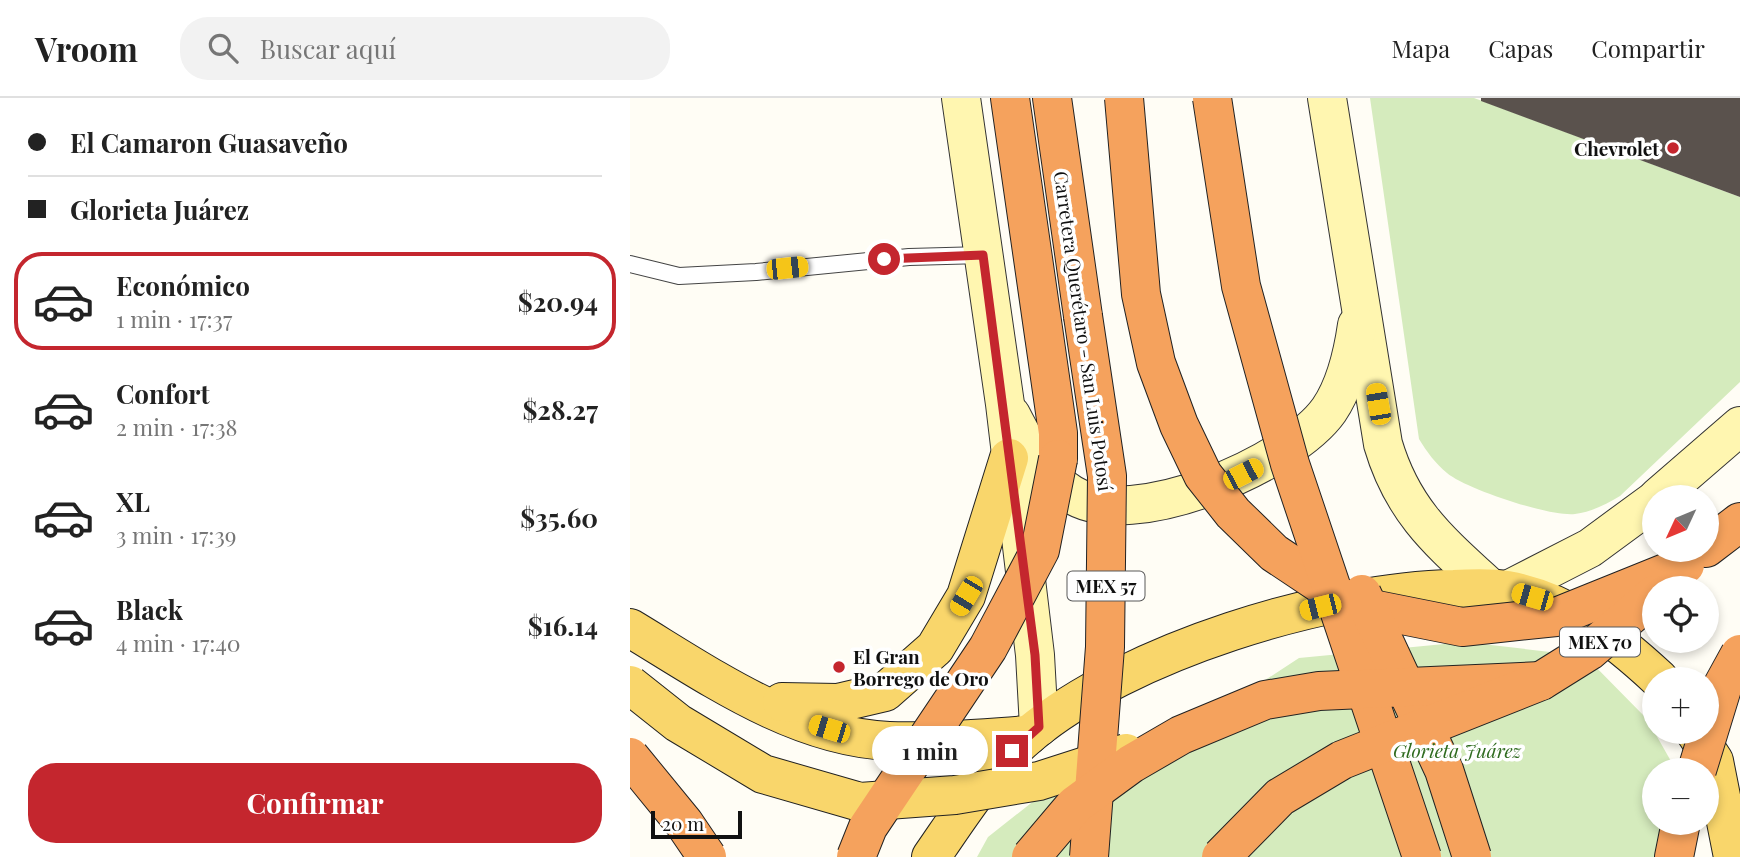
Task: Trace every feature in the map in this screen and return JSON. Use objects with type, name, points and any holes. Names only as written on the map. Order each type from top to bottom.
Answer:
[{"type":"highway","points":[[856,857],[868,827],[988,648],[1040,550],[1058,459],[1058,433],[1010,98]]},
{"type":"highway","name":"Carretera Querétaro - San Luis Potosí","points":[[1052,98],[1107,476],[1105,647],[1088,857]]},
{"type":"highway","points":[[1124,98],[1141,294],[1156,363],[1179,425],[1203,475],[1233,513],[1274,553],[1352,605],[1462,627],[1556,618],[1689,563],[1740,522]]},
{"type":"highway","points":[[1212,98],[1241,286],[1290,464],[1422,857]]},
{"type":"highway","points":[[1290,464],[1378,625],[1444,770],[1472,857]]},
{"type":"highway","name":"MEX 70","points":[[1541,681],[1589,651],[1642,605]]},
{"type":"highway","points":[[1701,758],[1723,685],[1740,654]]},
{"type":"highway","points":[[1031,857],[1075,805],[1131,764],[1181,735],[1265,700],[1319,691],[1541,681]]},
{"type":"highway","points":[[1221,857],[1280,797],[1342,760],[1541,681]]},
{"type":"highway","points":[[630,757],[684,823],[707,857]]},
{"type":"highway","points":[[1674,857],[1678,835]]},
{"type":"main road","points":[[961,98],[1005,404],[1009,458],[1035,655],[1034,731]]},
{"type":"main road","points":[[1327,98],[1383,444],[1393,477],[1418,517],[1499,589]]},
{"type":"main road","points":[[1005,404],[1039,466],[1072,495],[1098,505],[1134,505],[1187,494],[1243,474],[1278,456],[1329,410],[1343,383],[1354,348],[1360,302]]},
{"type":"main road","points":[[1672,485],[1740,426]]},
{"type":"main road","points":[[759,701],[838,703],[885,692],[935,648],[966,596],[1009,458]]},
{"type":"main road","points":[[1499,589],[1590,548],[1642,510]]},
{"type":"main road","points":[[931,857],[995,766],[1034,731],[1107,684],[1177,653],[1271,618],[1345,601],[1419,589],[1499,589],[1558,604],[1614,638],[1646,667]]},
{"type":"main road","points":[[630,614],[674,654]]},
{"type":"main road","points":[[630,628],[759,701],[810,723],[848,735],[888,741],[1034,731]]},
{"type":"main road","points":[[630,685],[678,723],[763,775],[860,802],[955,795],[1040,780],[1181,735]]},
{"type":"main road","points":[[1703,744],[1714,761],[1733,857]]},
{"type":"main road","points":[[630,787],[713,857]]},
{"type":"main road","points":[[1733,857],[1740,824]]},
{"type":"lane","points":[[630,264],[680,276],[756,272],[909,257],[983,255]]},
{"type":"green space","points":[[1370,98],[1474,98],[1740,197],[1740,382],[1620,496],[1593,510],[1575,514],[1529,507],[1471,487],[1447,473],[1419,439]]},
{"type":"green space","name":"Glorieta Juárez","points":[[1465,642],[1585,656],[1642,714],[1642,744],[1661,744],[1669,758],[1642,758],[1642,835],[1686,835],[1685,857],[977,857],[988,837],[1097,751],[1181,735],[1299,658]]},
{"type":"building","name":"Chevrolet","points":[[1481,98],[1740,98],[1740,197],[1481,101]]},
{"type":"place","name":"Chevrolet","points":[[1673,148]]},
{"type":"place","name":"El Gran Borrego de Oro","points":[[839,667]]},
{"type":"route","points":[[884,259],[983,255],[1005,404],[1009,458],[1035,655],[1039,727],[1012,751]]}]
